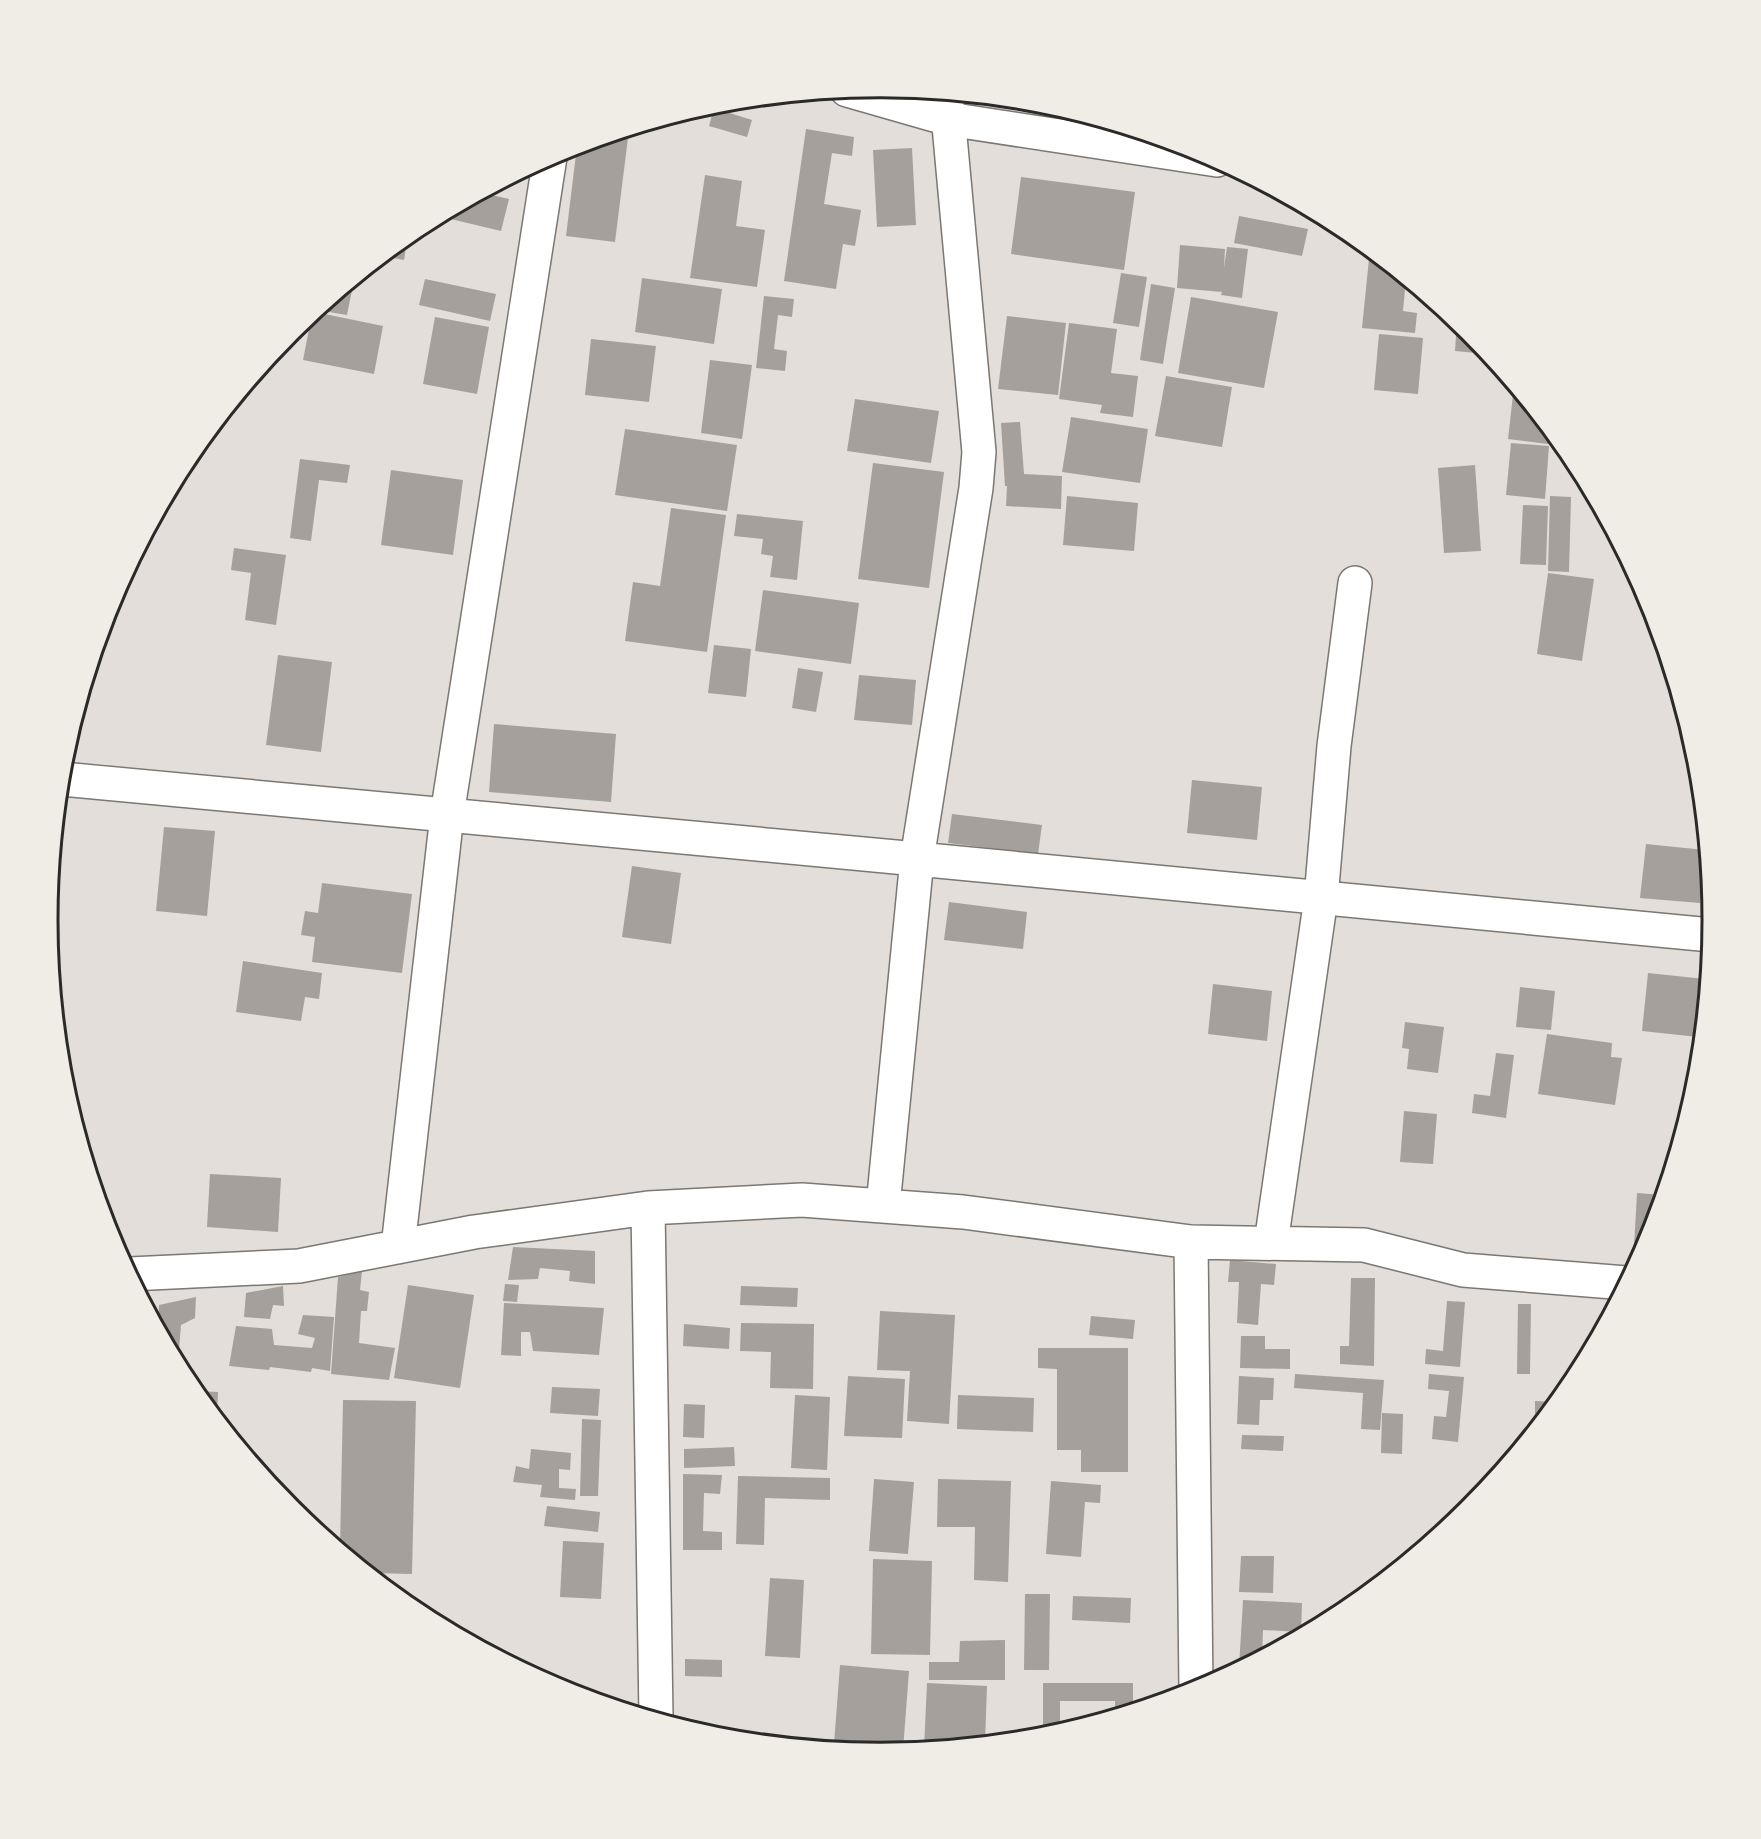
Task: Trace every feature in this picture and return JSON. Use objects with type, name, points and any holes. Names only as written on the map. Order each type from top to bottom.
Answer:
[{"type":"street","points":[[899,98],[1171,151]]},
{"type":"street","points":[[883,1206],[917,859],[976,488],[979,452],[947,106]]},
{"type":"street","points":[[398,1247],[447,815],[548,168]]},
{"type":"street","points":[[1271,1243],[1321,898],[1334,746],[1355,583]]},
{"type":"street","points":[[71,780],[1702,934]]},
{"type":"street","points":[[139,1274],[299,1266],[474,1232],[648,1208],[802,1200],[963,1212],[1191,1242],[1364,1245],[1463,1270],[1618,1282]]},
{"type":"street","points":[[648,1208],[656,1710]]},
{"type":"street","points":[[1191,1242],[1196,1679]]},
{"type":"building","points":[[727,112],[752,120],[747,137],[709,126],[712,115]]},
{"type":"building","points":[[806,129],[854,137],[852,156],[832,153],[824,204],[861,210],[855,246],[843,244],[836,289],[784,281]]},
{"type":"building","points":[[628,138],[615,242],[566,236],[576,156]]},
{"type":"building","points":[[912,148],[916,225],[877,227],[873,150]]},
{"type":"building","points":[[705,175],[742,181],[736,226],[765,230],[757,287],[690,278]]},
{"type":"building","points":[[1021,177],[1135,192],[1124,270],[1011,254]]},
{"type":"building","points":[[493,195],[509,199],[501,231],[452,219]]},
{"type":"building","points":[[1239,216],[1308,229],[1302,256],[1234,243]]},
{"type":"building","points":[[1180,245],[1225,249],[1224,268],[1227,247],[1248,249],[1242,298],[1221,295],[1222,292],[1177,288]]},
{"type":"building","points":[[406,249],[404,260],[393,258]]},
{"type":"building","points":[[1369,259],[1405,287],[1403,311],[1417,313],[1415,333],[1362,328]]},
{"type":"building","points":[[1121,273],[1147,277],[1139,327],[1113,323]]},
{"type":"building","points":[[642,278],[722,289],[714,344],[635,332]]},
{"type":"building","points":[[425,279],[496,294],[490,321],[419,305]]},
{"type":"building","points":[[1151,284],[1175,288],[1163,364],[1140,360]]},
{"type":"building","points":[[352,290],[347,315],[327,312]]},
{"type":"building","points":[[764,296],[794,299],[792,317],[778,315],[774,349],[787,351],[785,371],[756,368]]},
{"type":"building","points":[[1191,297],[1278,312],[1264,388],[1178,373]]},
{"type":"building","points":[[325,314],[383,326],[374,374],[303,360],[309,329]]},
{"type":"building","points":[[1007,316],[1066,323],[1058,395],[998,389]]},
{"type":"building","points":[[435,317],[489,327],[477,394],[423,384]]},
{"type":"building","points":[[1069,323],[1117,329],[1111,373],[1138,376],[1133,417],[1100,413],[1102,405],[1059,399]]},
{"type":"building","points":[[1456,333],[1476,353],[1455,351]]},
{"type":"building","points":[[1379,334],[1423,338],[1418,394],[1374,390]]},
{"type":"building","points":[[591,339],[656,346],[649,402],[585,395]]},
{"type":"building","points":[[710,360],[752,365],[742,439],[701,433]]},
{"type":"building","points":[[1166,376],[1232,387],[1222,447],[1155,436]]},
{"type":"building","points":[[1513,395],[1551,444],[1508,439]]},
{"type":"building","points":[[855,399],[939,411],[931,463],[847,451]]},
{"type":"building","points":[[1071,417],[1148,429],[1140,483],[1062,472]]},
{"type":"building","points":[[1020,422],[1024,474],[1062,476],[1061,509],[1006,506],[1007,486],[1005,486],[1001,423]]},
{"type":"building","points":[[625,429],[737,445],[727,511],[615,495]]},
{"type":"building","points":[[1511,443],[1549,446],[1545,499],[1506,495]]},
{"type":"building","points":[[300,459],[350,465],[347,483],[319,480],[311,541],[290,538]]},
{"type":"building","points":[[873,463],[944,472],[929,588],[858,579]]},
{"type":"building","points":[[1475,465],[1481,551],[1444,553],[1438,468]]},
{"type":"building","points":[[391,470],[463,480],[453,555],[381,545]]},
{"type":"building","points":[[1067,496],[1138,503],[1134,551],[1063,545]]},
{"type":"building","points":[[1550,496],[1571,497],[1569,572],[1548,571]]},
{"type":"building","points":[[1523,505],[1548,506],[1546,565],[1520,564]]},
{"type":"building","points":[[671,508],[726,515],[707,652],[625,641],[633,582],[660,586]]},
{"type":"building","points":[[737,514],[803,521],[797,580],[770,577],[773,556],[761,554],[763,539],[734,536]]},
{"type":"building","points":[[234,548],[286,555],[276,625],[245,620],[251,573],[231,570]]},
{"type":"building","points":[[1548,573],[1594,579],[1582,661],[1537,654]]},
{"type":"building","points":[[763,590],[859,603],[851,664],[755,651]]},
{"type":"building","points":[[714,645],[751,649],[746,697],[708,693]]},
{"type":"building","points":[[278,655],[332,662],[321,752],[266,745]]},
{"type":"building","points":[[798,668],[823,672],[816,712],[792,708]]},
{"type":"building","points":[[859,675],[916,680],[912,725],[854,720]]},
{"type":"building","points":[[494,724],[616,734],[611,802],[489,792]]},
{"type":"building","points":[[1192,780],[1262,787],[1257,840],[1187,833]]},
{"type":"building","points":[[952,814],[1042,825],[1038,854],[948,843]]},
{"type":"building","points":[[164,827],[215,831],[207,916],[156,911]]},
{"type":"building","points":[[1646,844],[1699,849],[1700,903],[1640,898]]},
{"type":"building","points":[[632,866],[681,873],[671,944],[622,937]]},
{"type":"building","points":[[322,883],[412,894],[402,973],[312,962],[315,937],[301,935],[305,911],[318,913]]},
{"type":"building","points":[[949,902],[1027,912],[1023,949],[944,940]]},
{"type":"building","points":[[243,961],[322,973],[319,999],[305,997],[301,1021],[236,1012]]},
{"type":"building","points":[[1648,973],[1700,979],[1694,1037],[1642,1031]]},
{"type":"building","points":[[1213,984],[1272,991],[1267,1041],[1208,1034]]},
{"type":"building","points":[[1520,987],[1555,991],[1551,1030],[1516,1027]]},
{"type":"building","points":[[1405,1022],[1444,1027],[1438,1073],[1407,1069],[1409,1049],[1402,1048]]},
{"type":"building","points":[[1547,1034],[1612,1043],[1611,1057],[1622,1058],[1615,1105],[1538,1094]]},
{"type":"building","points":[[1496,1053],[1514,1055],[1506,1118],[1472,1113],[1474,1094],[1490,1096]]},
{"type":"building","points":[[1404,1111],[1437,1114],[1433,1164],[1400,1162]]},
{"type":"building","points":[[210,1174],[281,1178],[278,1232],[207,1227]]},
{"type":"building","points":[[1637,1193],[1655,1194],[1640,1234],[1634,1248]]},
{"type":"building","points":[[513,1247],[595,1251],[595,1284],[569,1281],[570,1271],[540,1268],[538,1279],[508,1280]]},
{"type":"building","points":[[1230,1260],[1276,1264],[1274,1285],[1261,1284],[1258,1325],[1237,1323],[1239,1282],[1228,1282]]},
{"type":"building","points":[[362,1271],[360,1290],[369,1292],[367,1311],[361,1311],[359,1343],[395,1348],[389,1380],[331,1374],[338,1277]]},
{"type":"building","points":[[1351,1278],[1375,1278],[1374,1366],[1340,1364],[1340,1346],[1349,1346]]},
{"type":"building","points":[[505,1284],[519,1285],[517,1302],[503,1301]]},
{"type":"building","points":[[408,1285],[474,1295],[460,1388],[394,1378]]},
{"type":"building","points":[[283,1286],[284,1306],[273,1305],[270,1319],[244,1317],[246,1293]]},
{"type":"building","points":[[741,1286],[798,1288],[797,1307],[740,1305]]},
{"type":"building","points":[[196,1297],[195,1318],[181,1325],[179,1347],[159,1311],[159,1305]]},
{"type":"building","points":[[1447,1301],[1465,1302],[1460,1367],[1425,1364],[1426,1349],[1443,1351]]},
{"type":"building","points":[[504,1303],[604,1308],[599,1355],[533,1351],[530,1332],[521,1332],[521,1356],[501,1355]]},
{"type":"building","points":[[1518,1304],[1531,1304],[1530,1374],[1517,1374]]},
{"type":"building","points":[[880,1311],[955,1315],[949,1424],[907,1421],[910,1371],[877,1370]]},
{"type":"building","points":[[303,1315],[334,1317],[330,1371],[312,1368],[311,1372],[270,1367],[269,1370],[229,1366],[236,1326],[272,1329],[274,1345],[312,1348],[315,1338],[298,1334]]},
{"type":"building","points":[[1091,1316],[1135,1320],[1133,1339],[1089,1335]]},
{"type":"building","points":[[741,1323],[814,1324],[813,1389],[770,1388],[771,1352],[740,1351]]},
{"type":"building","points":[[684,1324],[730,1328],[729,1349],[683,1346]]},
{"type":"building","points":[[1241,1336],[1265,1336],[1265,1349],[1290,1349],[1290,1369],[1240,1368]]},
{"type":"building","points":[[1038,1348],[1128,1348],[1128,1472],[1081,1472],[1081,1450],[1057,1450],[1057,1369],[1038,1368]]},
{"type":"building","points":[[1295,1374],[1384,1380],[1380,1430],[1361,1429],[1363,1393],[1294,1388]]},
{"type":"building","points":[[1429,1374],[1464,1377],[1458,1442],[1432,1439],[1434,1416],[1446,1417],[1449,1391],[1428,1389]]},
{"type":"building","points":[[848,1376],[905,1379],[902,1438],[844,1436]]},
{"type":"building","points":[[1239,1376],[1274,1378],[1273,1400],[1260,1400],[1259,1425],[1237,1424]]},
{"type":"building","points":[[552,1387],[600,1389],[598,1416],[550,1413]]},
{"type":"building","points":[[208,1392],[218,1392],[217,1405]]},
{"type":"building","points":[[795,1395],[830,1397],[827,1470],[791,1468]]},
{"type":"building","points":[[958,1395],[1034,1398],[1033,1432],[957,1429]]},
{"type":"building","points":[[343,1400],[416,1401],[412,1574],[382,1573],[340,1539]]},
{"type":"building","points":[[1535,1401],[1546,1402],[1535,1417]]},
{"type":"building","points":[[684,1404],[705,1405],[704,1438],[683,1437]]},
{"type":"building","points":[[1382,1413],[1403,1414],[1402,1454],[1381,1453]]},
{"type":"building","points":[[582,1419],[601,1420],[598,1496],[580,1496]]},
{"type":"building","points":[[1242,1435],[1284,1436],[1283,1451],[1241,1449]]},
{"type":"building","points":[[734,1447],[735,1466],[684,1468],[684,1449]]},
{"type":"building","points":[[531,1449],[571,1453],[570,1470],[559,1469],[559,1488],[576,1489],[575,1500],[540,1497],[542,1485],[513,1482],[516,1466],[529,1469]]},
{"type":"building","points":[[683,1474],[722,1475],[720,1494],[704,1493],[703,1531],[722,1532],[722,1550],[683,1550]]},
{"type":"building","points":[[738,1476],[830,1478],[830,1500],[765,1498],[764,1545],[736,1544]]},
{"type":"building","points":[[874,1479],[914,1482],[908,1554],[869,1551]]},
{"type":"building","points":[[938,1479],[1011,1481],[1008,1582],[974,1580],[975,1527],[937,1527]]},
{"type":"building","points":[[1051,1481],[1101,1485],[1100,1503],[1085,1502],[1081,1557],[1046,1554]]},
{"type":"building","points":[[547,1506],[600,1512],[598,1532],[544,1526]]},
{"type":"building","points":[[563,1541],[604,1543],[601,1599],[560,1597]]},
{"type":"building","points":[[1241,1556],[1274,1556],[1273,1593],[1239,1592]]},
{"type":"building","points":[[873,1559],[932,1561],[930,1655],[871,1654]]},
{"type":"building","points":[[770,1578],[804,1580],[800,1658],[765,1656]]},
{"type":"building","points":[[1025,1594],[1050,1594],[1049,1670],[1024,1670]]},
{"type":"building","points":[[1073,1596],[1131,1598],[1130,1623],[1072,1620]]},
{"type":"building","points":[[1243,1600],[1302,1603],[1301,1625],[1290,1631],[1263,1630],[1262,1647],[1239,1659]]},
{"type":"building","points":[[1005,1640],[1005,1680],[929,1680],[929,1662],[959,1662],[960,1641]]},
{"type":"building","points":[[685,1659],[722,1660],[722,1677],[685,1676]]},
{"type":"building","points":[[840,1665],[909,1671],[904,1741],[834,1740]]},
{"type":"building","points":[[927,1683],[987,1686],[985,1734],[924,1740]]},
{"type":"building","points":[[1043,1683],[1133,1683],[1133,1701],[1115,1707],[1115,1701],[1060,1701],[1060,1721],[1043,1726]]}]
